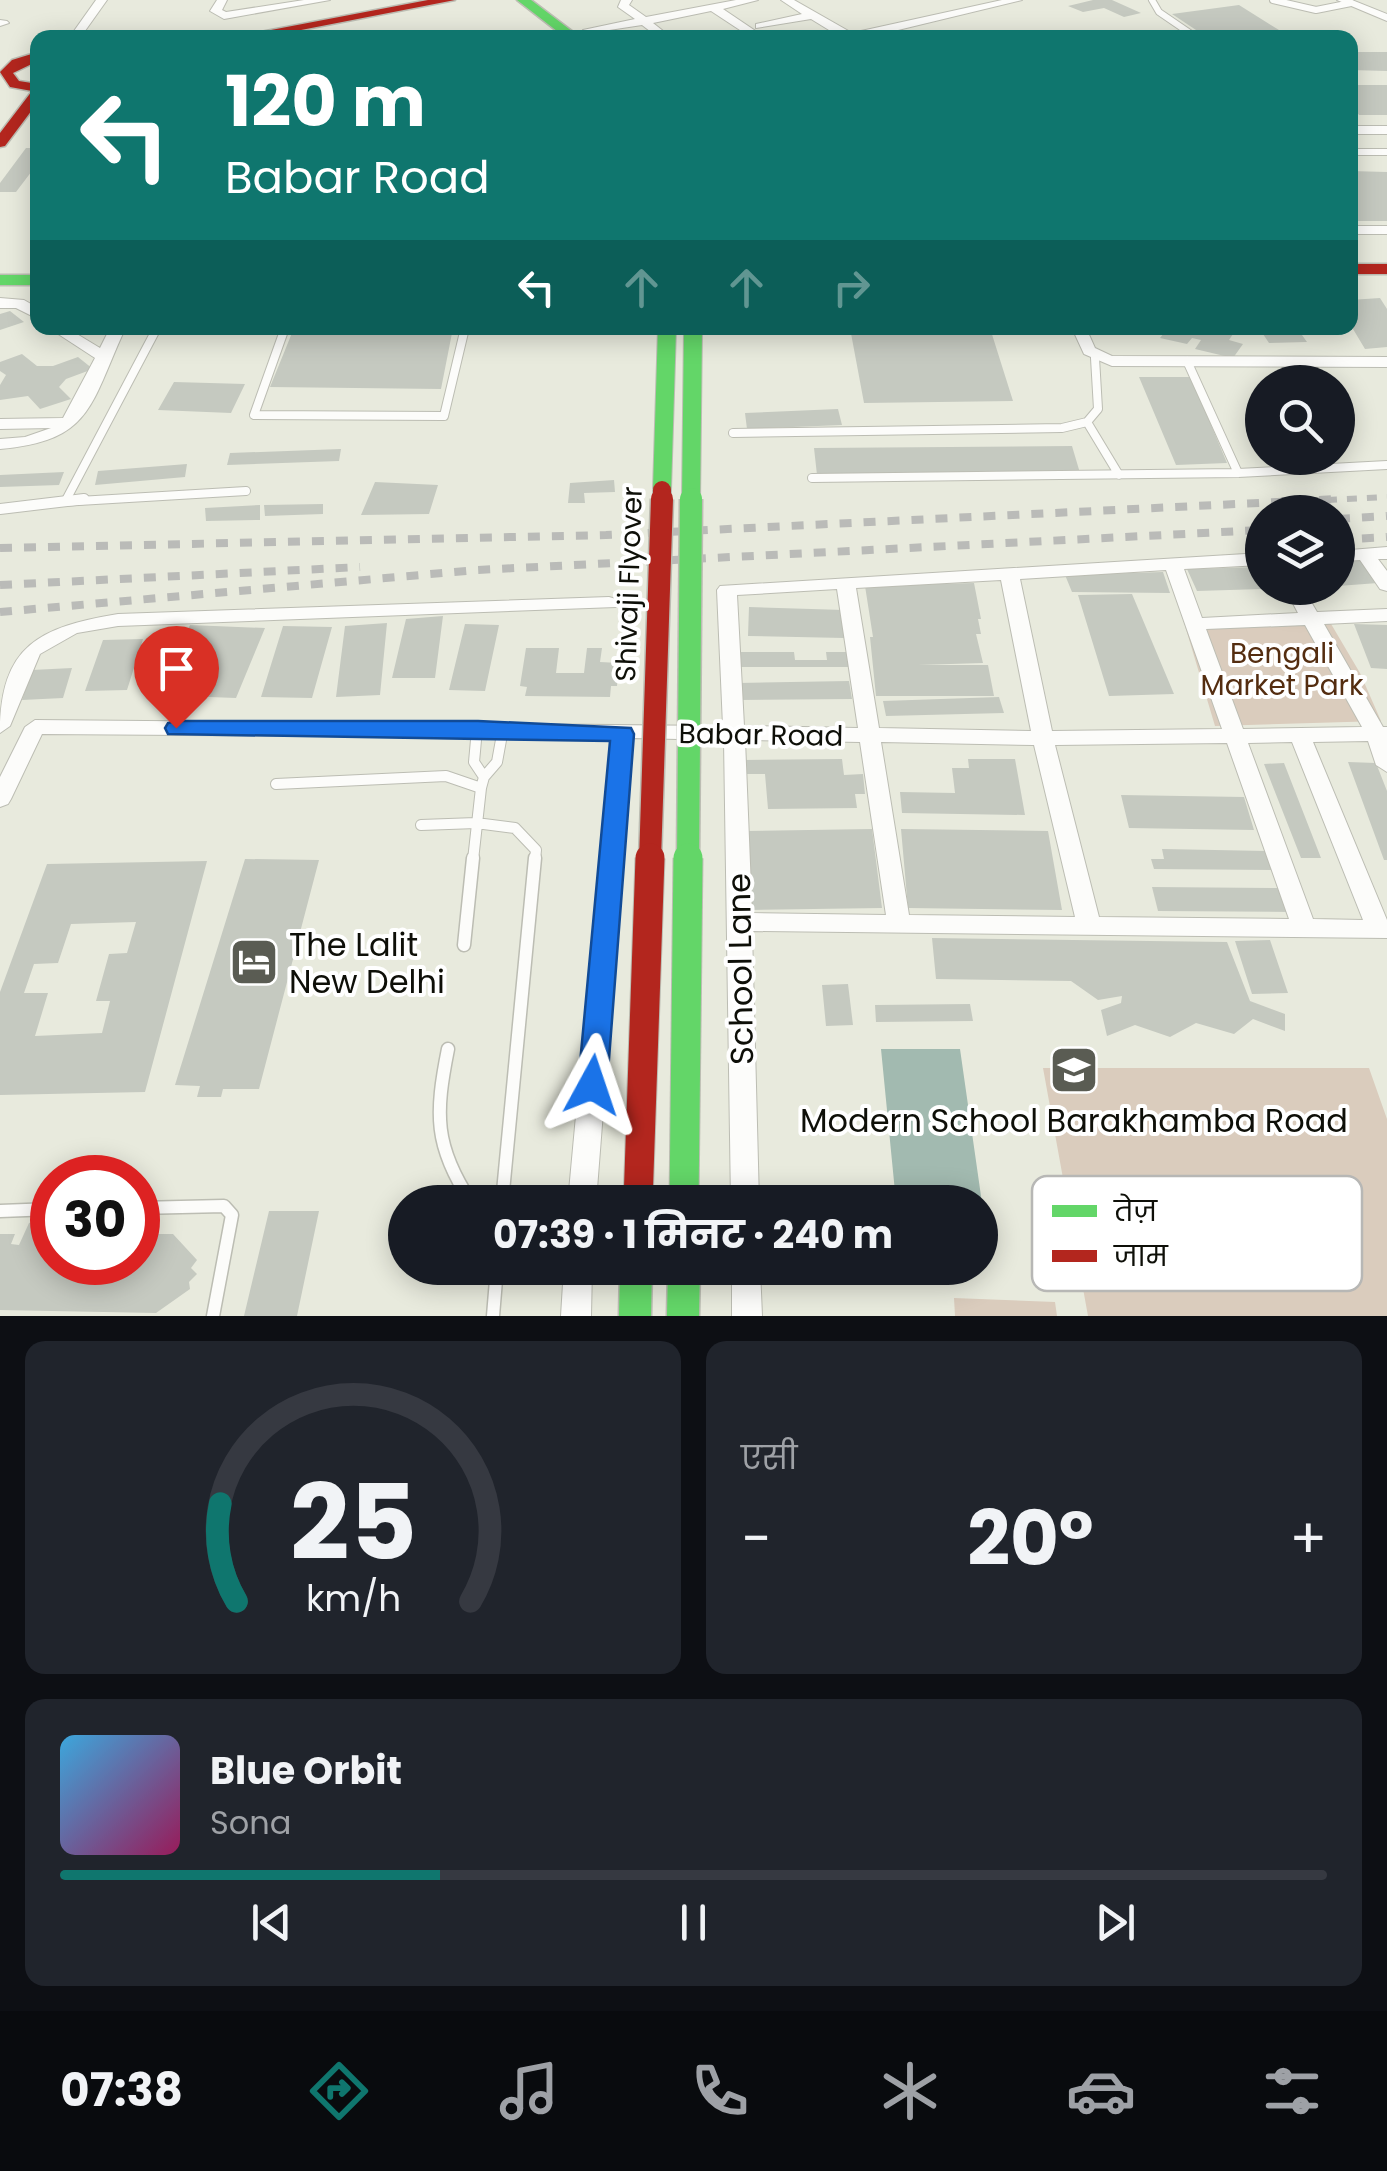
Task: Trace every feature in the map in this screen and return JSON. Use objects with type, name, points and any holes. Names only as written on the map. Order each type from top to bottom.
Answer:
[{"type":"main road","points":[[523,0],[575,30]]},
{"type":"main road","points":[[543,0],[578,30]]},
{"type":"main road","points":[[278,30],[435,1]]},
{"type":"main road","points":[[30,59],[4,69],[8,79],[30,88]]},
{"type":"main road","points":[[0,143],[30,101]]},
{"type":"main road","points":[[0,266],[30,266]]},
{"type":"main road","points":[[1358,269],[1387,269]]},
{"type":"main road","points":[[0,280],[30,280]]},
{"type":"main road","points":[[1358,282],[1387,282]]},
{"type":"main road","name":"Shivaji Flyover","points":[[639,1185],[667,335]]},
{"type":"main road","points":[[684,1185],[693,335]]},
{"type":"main road","points":[[634,1316],[635,1285]]},
{"type":"main road","points":[[683,1316],[684,1285]]},
{"type":"street","points":[[80,30],[102,0]]},
{"type":"street","points":[[222,0],[218,14],[233,16],[326,0]]},
{"type":"street","points":[[626,0],[622,5],[656,30]]},
{"type":"street","points":[[620,30],[709,13],[753,0]]},
{"type":"street","points":[[786,0],[838,30]]},
{"type":"street","points":[[955,0],[976,9]]},
{"type":"street","points":[[882,30],[1017,0]]},
{"type":"street","points":[[1347,2],[1387,18]]},
{"type":"street","points":[[709,13],[755,30]]},
{"type":"street","points":[[767,30],[813,16]]},
{"type":"street","points":[[1358,130],[1387,130]]},
{"type":"street","points":[[0,303],[30,302]]},
{"type":"street","points":[[19,303],[30,310]]},
{"type":"street","points":[[68,335],[104,357]]},
{"type":"street","points":[[0,444],[42,440],[60,433],[71,422],[114,335]]},
{"type":"street","points":[[1081,335],[1086,349],[1095,358],[1112,362],[1387,362]]},
{"type":"street","points":[[0,424],[71,422]]},
{"type":"street","points":[[1366,554],[1387,585]]},
{"type":"street","points":[[1355,555],[1387,554]]},
{"type":"street","points":[[899,925],[846,583],[1245,560]]},
{"type":"street","points":[[1172,564],[1304,928]]},
{"type":"street","points":[[1010,576],[1043,738],[1089,926]]},
{"type":"street","name":"School Lane","points":[[745,1185],[739,837],[727,590],[846,583]]},
{"type":"street","points":[[0,727],[32,650],[72,628],[118,620],[609,603]]},
{"type":"street","points":[[1304,605],[1381,734],[1387,765]]},
{"type":"street","points":[[1194,624],[1387,615]]},
{"type":"street","name":"Babar Road","points":[[0,727],[478,728],[622,734],[1043,738],[1381,734]]},
{"type":"street","points":[[0,799],[35,727]]},
{"type":"street","points":[[583,1185],[622,734]]},
{"type":"street","points":[[738,922],[1383,929],[1300,735]]},
{"type":"street","points":[[576,1316],[577,1285]]},
{"type":"street","points":[[747,1285],[748,1316]]},
{"type":"lane","points":[[1152,0],[1159,12],[1185,30]]},
{"type":"lane","points":[[1273,0],[1316,10],[1347,2]]},
{"type":"lane","points":[[1358,152],[1387,152]]},
{"type":"lane","points":[[1358,230],[1387,230]]},
{"type":"lane","points":[[66,500],[153,335]]},
{"type":"lane","points":[[283,335],[254,415],[444,416],[463,335]]},
{"type":"lane","points":[[733,433],[1062,428],[1087,422],[1098,409],[1095,358]]},
{"type":"lane","points":[[1186,361],[1238,473]]},
{"type":"lane","points":[[1087,422],[1119,475]]},
{"type":"lane","points":[[812,478],[1238,473],[1387,464]]},
{"type":"lane","points":[[0,509],[66,500],[246,491]]},
{"type":"lane","points":[[478,728],[474,762],[482,782]]},
{"type":"lane","points":[[464,944],[482,782],[496,762],[503,729]]},
{"type":"lane","points":[[276,784],[446,776],[482,782]]},
{"type":"lane","points":[[421,825],[476,823],[514,828],[536,850],[504,1185]]},
{"type":"lane","points":[[448,1049],[436,1131],[459,1185]]},
{"type":"lane","points":[[160,1207],[224,1206],[232,1215],[213,1316]]},
{"type":"lane","points":[[0,1210],[30,1210]]},
{"type":"lane","points":[[493,1316],[496,1285]]},
{"type":"green space","name":"Bengali Market Park","points":[[1324,612],[1360,673],[1381,721],[1215,726],[1183,619]]},
{"type":"green space","points":[[1043,1068],[1369,1068],[1387,1119],[1387,1316],[1088,1316],[1083,1291],[1362,1291],[1362,1176],[1063,1176]]},
{"type":"green space","points":[[954,1298],[1055,1302],[1057,1316],[955,1316]]},
{"type":"shaded area","points":[[881,1049],[960,1049],[979,1185],[894,1185]]},
{"type":"building","points":[[1112,0],[1141,13],[1124,17],[1104,8],[1083,12],[1068,6]]},
{"type":"building","points":[[1239,5],[1279,30],[1196,30],[1172,14]]},
{"type":"building","points":[[1358,52],[1387,52],[1387,71],[1358,70]]},
{"type":"building","points":[[1358,85],[1387,85],[1387,115],[1359,115]]},
{"type":"building","points":[[26,148],[30,148],[30,174],[16,192],[0,192],[0,183]]},
{"type":"building","points":[[1358,171],[1387,172],[1387,221],[1358,221]]},
{"type":"building","points":[[1380,298],[1387,309],[1387,347],[1365,349],[1357,335],[1358,299]]},
{"type":"building","points":[[10,311],[24,322],[0,330],[0,314]]},
{"type":"building","points":[[291,335],[452,335],[441,389],[270,387]]},
{"type":"building","points":[[851,335],[992,335],[1013,401],[864,403]]},
{"type":"building","points":[[1232,335],[1229,340],[1243,344],[1233,358],[1195,349],[1201,340],[1192,338],[1187,344],[1160,338]]},
{"type":"building","points":[[1264,335],[1302,335],[1307,342],[1269,343]]},
{"type":"building","points":[[22,354],[37,366],[53,366],[78,357],[93,369],[66,379],[59,387],[71,399],[40,409],[28,396],[0,400],[0,385],[6,375],[0,371],[0,362]]},
{"type":"building","points":[[1139,377],[1191,377],[1227,463],[1176,465]]},
{"type":"building","points":[[174,382],[245,384],[231,413],[158,410]]},
{"type":"building","points":[[838,409],[842,425],[747,429],[745,413]]},
{"type":"building","points":[[1072,446],[1080,473],[817,475],[814,448]]},
{"type":"building","points":[[341,449],[339,461],[227,465],[230,453]]},
{"type":"building","points":[[187,464],[185,477],[95,485],[98,471]]},
{"type":"building","points":[[64,472],[59,485],[0,487],[0,475]]},
{"type":"building","points":[[614,480],[615,492],[584,493],[585,503],[568,503],[570,483]]},
{"type":"building","points":[[375,482],[438,485],[429,514],[361,515]]},
{"type":"building","points":[[323,504],[323,514],[265,516],[264,505]]},
{"type":"building","points":[[260,505],[260,520],[206,521],[205,508]]},
{"type":"building","points":[[1363,560],[1378,583],[1355,585],[1355,561]]},
{"type":"building","points":[[1245,567],[1245,590],[1197,591],[1187,569]]},
{"type":"building","points":[[1163,572],[1170,593],[1072,592],[1065,575]]},
{"type":"building","points":[[974,583],[981,619],[981,634],[976,634],[983,663],[918,665],[988,665],[994,696],[876,696],[865,586]]},
{"type":"building","points":[[1132,594],[1174,694],[1109,696],[1078,595]]},
{"type":"building","points":[[749,607],[844,610],[844,638],[748,636]]},
{"type":"building","points":[[443,616],[435,678],[392,678],[406,619]]},
{"type":"building","points":[[387,623],[380,695],[336,697],[345,626]]},
{"type":"building","points":[[465,624],[499,625],[485,691],[449,690]]},
{"type":"building","points":[[1354,624],[1387,625],[1387,669],[1371,668]]},
{"type":"building","points":[[190,625],[265,628],[236,698],[157,695]]},
{"type":"building","points":[[283,626],[332,627],[312,698],[261,697]]},
{"type":"building","points":[[143,639],[127,690],[85,691],[103,640]]},
{"type":"building","points":[[526,648],[559,648],[556,673],[584,673],[587,648],[602,648],[600,662],[619,663],[617,686],[611,686],[610,697],[525,696],[527,687],[520,686]]},
{"type":"building","points":[[740,652],[794,652],[795,660],[827,660],[826,652],[852,652],[854,667],[741,667]]},
{"type":"building","points":[[72,668],[63,698],[22,700],[32,670]]},
{"type":"building","points":[[849,681],[852,699],[739,700],[738,683]]},
{"type":"building","points":[[999,697],[1004,713],[886,716],[883,701]]},
{"type":"building","points":[[842,759],[844,775],[863,774],[865,794],[855,794],[857,808],[768,809],[765,774],[743,774],[743,760]]},
{"type":"building","points":[[968,759],[1015,759],[1025,815],[902,813],[900,792],[955,793],[952,768],[969,768]]},
{"type":"building","points":[[1348,762],[1376,763],[1387,791],[1387,860],[1384,860]]},
{"type":"building","points":[[1284,763],[1321,858],[1301,858],[1264,764]]},
{"type":"building","points":[[1121,795],[1244,797],[1254,830],[1129,828]]},
{"type":"building","points":[[872,829],[882,908],[748,910],[745,831]]},
{"type":"building","points":[[901,829],[1048,831],[1062,910],[908,908]]},
{"type":"building","points":[[1162,849],[1267,851],[1274,870],[1154,869],[1151,859],[1164,859]]},
{"type":"building","points":[[245,859],[319,860],[259,1089],[223,1089],[221,1097],[197,1097],[200,1086],[175,1085]]},
{"type":"building","points":[[207,861],[145,1092],[0,1095],[0,992],[47,864]],"holes":[[[136,922],[127,953],[109,954],[96,1001],[110,1001],[102,1033],[35,1036],[48,993],[24,993],[34,964],[58,963],[71,924]]]},
{"type":"building","points":[[1152,887],[1284,888],[1292,912],[1158,911]]},
{"type":"building","points":[[932,938],[1227,942],[1250,1001],[1285,1014],[1285,1031],[1253,1019],[1234,1034],[1196,1023],[1170,1037],[1135,1025],[1107,1036],[1101,1010],[1121,1003],[1122,996],[1098,1000],[1071,981],[936,979]]},
{"type":"building","points":[[1270,940],[1288,993],[1252,994],[1235,941]]},
{"type":"building","points":[[848,984],[853,1025],[826,1026],[822,985]]},
{"type":"building","points":[[970,1004],[973,1021],[876,1022],[875,1005]]},
{"type":"building","points":[[269,1211],[319,1211],[297,1316],[244,1316]]},
{"type":"building","points":[[29,1223],[30,1285],[160,1285],[160,1234],[173,1234],[197,1260],[191,1268],[197,1274],[189,1282],[190,1289],[156,1313],[0,1310],[0,1234],[15,1234],[11,1244],[19,1245]]},
{"type":"railway","points":[[1355,499],[1387,497]]},
{"type":"railway","points":[[0,548],[606,535],[1245,504]]},
{"type":"railway","points":[[1355,518],[1387,516]]},
{"type":"railway","points":[[0,612],[477,570],[1245,531]]},
{"type":"railway","points":[[1355,539],[1387,537]]},
{"type":"railway","points":[[0,585],[360,567]]},
{"type":"traffic: fast","points":[[523,0],[564,30]]},
{"type":"traffic: fast","points":[[0,280],[30,280]]},
{"type":"traffic: fast","points":[[662,490],[667,335]]},
{"type":"traffic: fast","points":[[684,1185],[693,335]]},
{"type":"traffic: fast","points":[[635,1316],[636,1285]]},
{"type":"traffic: fast","points":[[683,1316],[684,1285]]},
{"type":"traffic: jam","points":[[280,30],[449,0]]},
{"type":"traffic: jam","points":[[30,59],[6,73],[15,84],[30,87]]},
{"type":"traffic: jam","points":[[0,143],[30,103]]},
{"type":"traffic: jam","points":[[1358,269],[1387,269]]},
{"type":"traffic: jam","points":[[639,1185],[662,490]]},
{"type":"place","name":"The Lalit New Delhi","points":[[254,962]]},
{"type":"place","name":"Modern School Barakhamba Road","points":[[1074,1070]]},
{"type":"route","points":[[176,728],[478,728],[622,734],[592,1085]]}]
